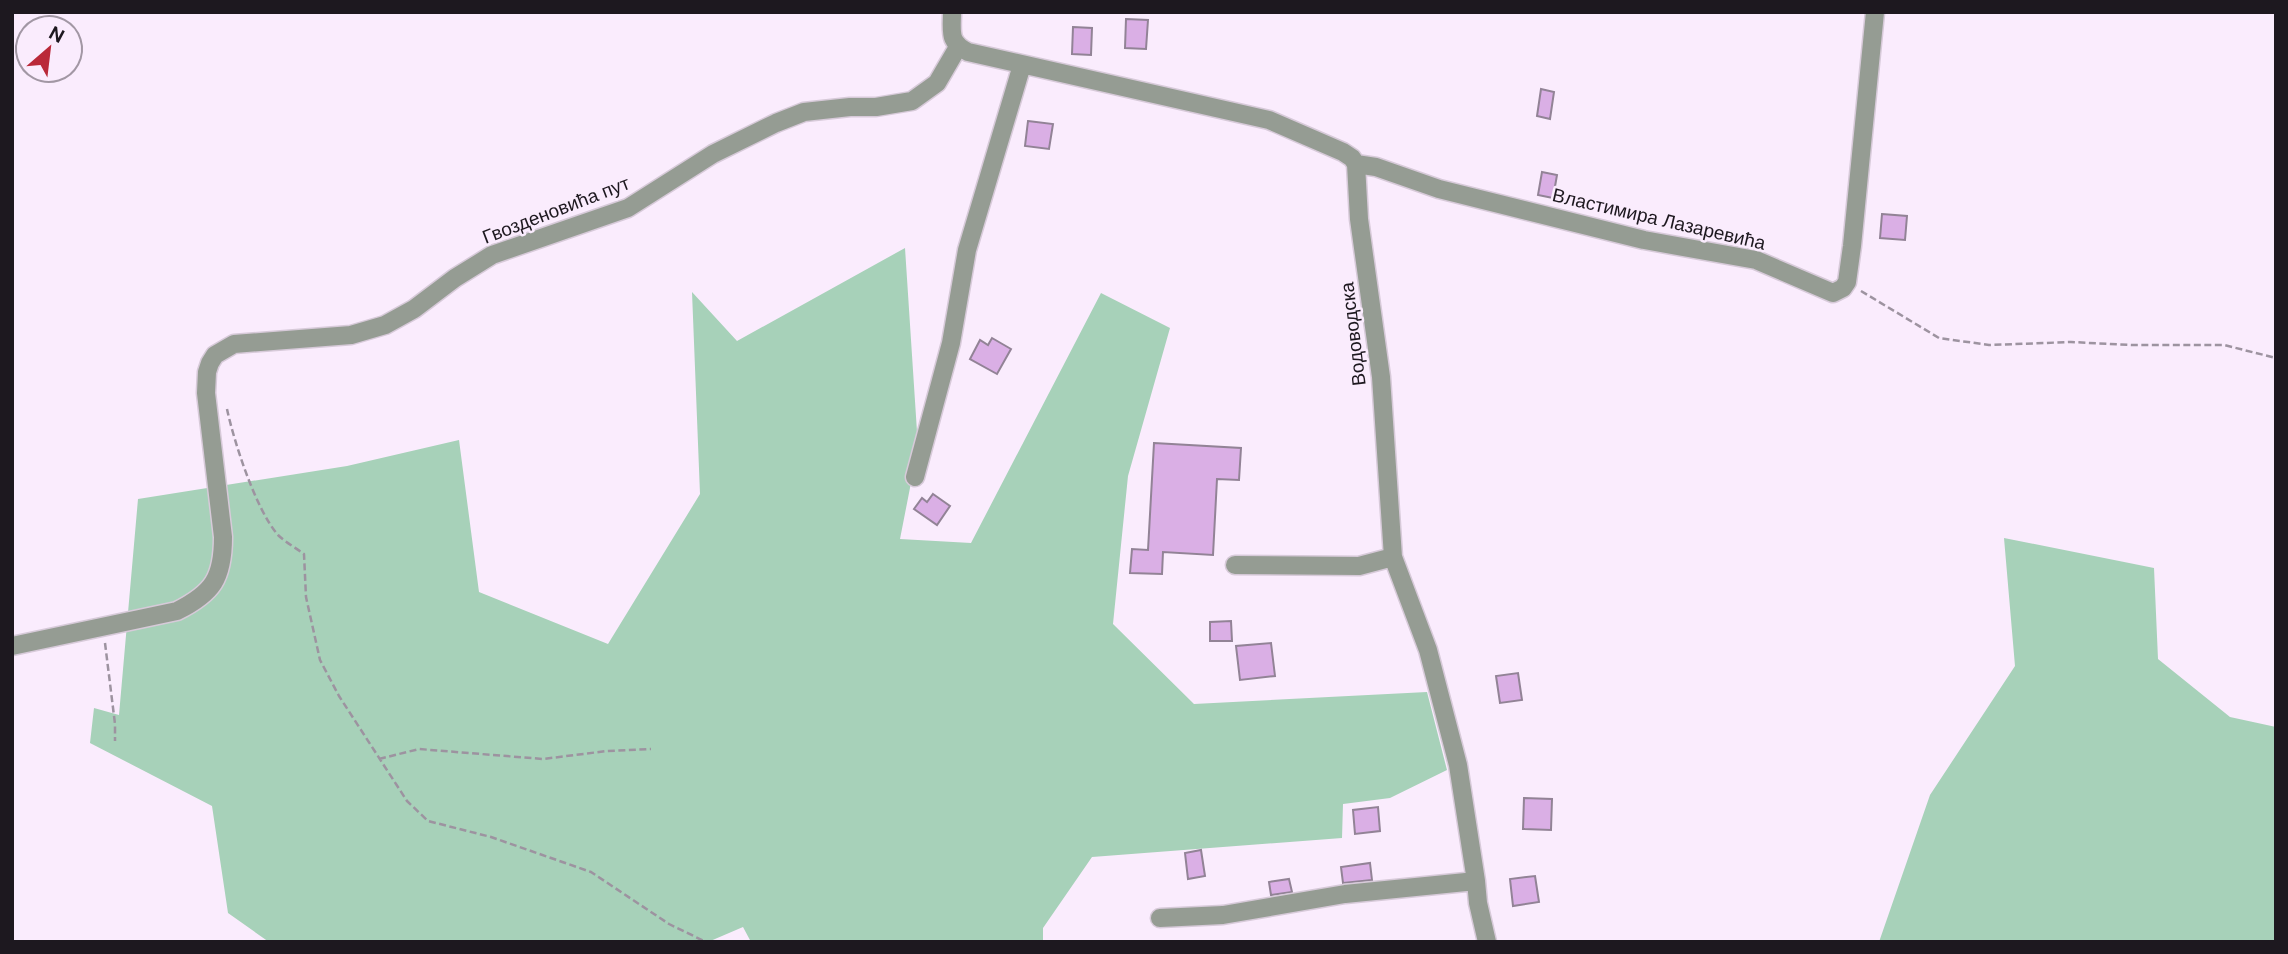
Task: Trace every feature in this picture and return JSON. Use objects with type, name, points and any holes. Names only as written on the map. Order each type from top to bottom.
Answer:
[{"type":"street","points":[[952,12],[953,41],[968,52],[1269,120],[1343,152],[1356,164]]},
{"type":"street","points":[[1847,282],[1875,12]]},
{"type":"street","name":"Гвозденовића пут","points":[[12,646],[177,611],[198,600],[209,589],[220,572],[223,556],[206,393],[207,372],[215,355],[234,344],[351,335],[385,326],[492,255],[628,208],[713,154],[776,122],[804,112],[876,107],[912,101],[937,83],[958,47]]},
{"type":"street","points":[[915,477],[951,343],[967,250],[1021,65]]},
{"type":"street","name":"Властимира Лазаревића","points":[[1356,164],[1386,170],[1439,189],[1644,240],[1756,260],[1833,293],[1843,288],[1847,282]]},
{"type":"street","name":"Водоводска","points":[[1356,164],[1360,219],[1381,377],[1394,557],[1428,650],[1458,765],[1478,903],[1488,942]]},
{"type":"street","points":[[1235,565],[1359,566],[1394,557]]},
{"type":"street","points":[[1160,918],[1223,915],[1345,894],[1476,881]]},
{"type":"path","points":[[1847,282],[1939,338],[1989,345],[2071,342],[2224,345],[2276,358]]},
{"type":"path","points":[[226,404],[244,468],[269,522],[279,536],[304,554],[306,597],[320,660],[339,696],[407,801],[428,821],[491,837],[591,872],[669,924],[706,942]]},
{"type":"path","points":[[90,629],[105,643],[115,741]]},
{"type":"path","points":[[379,759],[419,749],[543,759],[651,749]]},
{"type":"green space","points":[[905,248],[918,447],[900,539],[971,543],[1101,293],[1170,328],[1128,476],[1113,624],[1194,704],[1427,692],[1447,770],[1390,798],[1343,804],[1342,838],[1092,857],[1043,928],[1043,942],[751,942],[743,927],[708,942],[269,942],[228,913],[212,806],[90,743],[94,708],[119,715],[138,499],[347,466],[459,440],[479,592],[608,644],[700,494],[692,292],[737,341]]},
{"type":"green space","points":[[2004,538],[2154,568],[2158,659],[2230,717],[2276,727],[2276,942],[1879,942],[1930,795],[2015,666]]},
{"type":"building","points":[[1126,19],[1148,20],[1146,49],[1125,48]]},
{"type":"building","points":[[1073,27],[1092,28],[1091,55],[1072,54]]},
{"type":"building","points":[[1541,89],[1554,92],[1550,119],[1537,116]]},
{"type":"building","points":[[1028,121],[1053,124],[1049,149],[1025,146]]},
{"type":"building","points":[[1542,172],[1557,175],[1553,198],[1538,195]]},
{"type":"building","points":[[1882,214],[1907,216],[1905,240],[1880,238]]},
{"type":"building","points":[[992,338],[1011,349],[997,374],[970,359],[980,340],[988,345]]},
{"type":"building","points":[[1154,443],[1241,448],[1239,480],[1217,479],[1213,555],[1163,552],[1162,574],[1130,573],[1132,549],[1148,550]]},
{"type":"building","points":[[933,494],[950,506],[937,525],[914,509],[922,498],[927,502]]},
{"type":"building","points":[[1231,621],[1232,641],[1210,641],[1210,622]]},
{"type":"building","points":[[1271,643],[1275,676],[1240,680],[1236,646]]},
{"type":"building","points":[[1518,673],[1522,700],[1500,703],[1496,676]]},
{"type":"building","points":[[1524,798],[1552,799],[1551,830],[1523,829]]},
{"type":"building","points":[[1378,807],[1380,831],[1355,834],[1353,810]]},
{"type":"building","points":[[1201,850],[1205,876],[1188,879],[1185,853]]},
{"type":"building","points":[[1370,863],[1372,880],[1343,883],[1341,867]]},
{"type":"building","points":[[1535,876],[1539,902],[1513,906],[1510,879]]},
{"type":"building","points":[[1289,879],[1292,892],[1271,895],[1269,882]]}]
